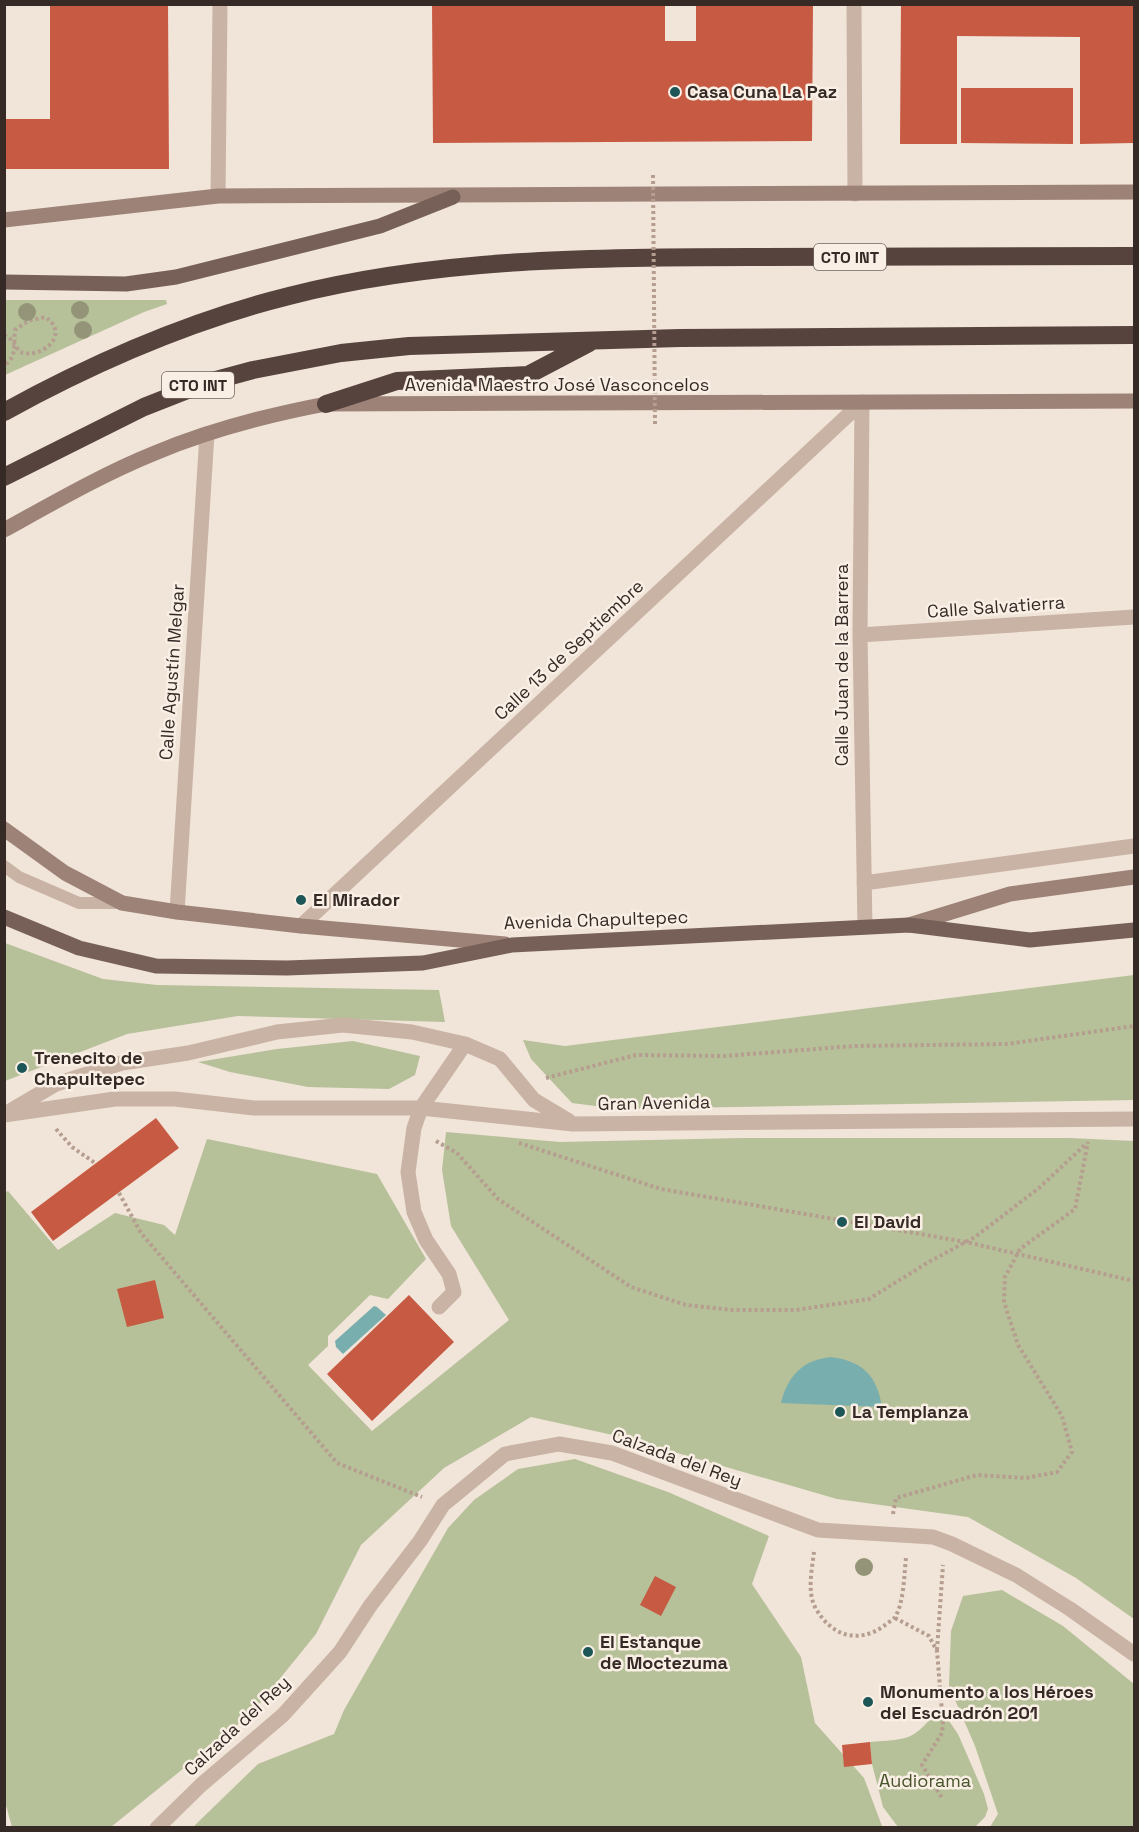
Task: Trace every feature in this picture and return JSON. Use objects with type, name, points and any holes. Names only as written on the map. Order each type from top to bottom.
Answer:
[{"type":"highway","name":"CTO INT","points":[[4,412],[61,381],[154,339],[290,295],[380,278],[474,266],[661,258],[1134,256]]},
{"type":"highway","name":"CTO INT","points":[[4,477],[144,407],[205,383],[253,370],[341,353],[409,346],[692,338],[1134,336]]},
{"type":"highway","points":[[326,404],[397,381],[528,375],[594,341]]},
{"type":"main road","points":[[4,220],[218,196],[453,197],[1134,192]]},
{"type":"main road","points":[[4,282],[126,284],[176,277],[380,226],[453,197]]},
{"type":"main road","name":"Avenida Maestro José Vasconcelos","points":[[4,530],[97,479],[155,452],[276,414],[326,404],[1134,401]]},
{"type":"main road","name":"Avenida Chapultepec","points":[[4,829],[65,873],[122,903],[177,912],[302,926],[512,945],[909,925],[1010,894],[1134,877]]},
{"type":"main road","points":[[4,917],[79,948],[156,966],[287,968],[423,963],[512,945]]},
{"type":"main road","points":[[909,925],[1030,940],[1134,930]]},
{"type":"street","points":[[218,196],[220,4]]},
{"type":"street","points":[[855,4],[855,194]]},
{"type":"street","name":"Calle Juan de la Barrera","points":[[862,402],[860,635],[865,927]]},
{"type":"street","name":"Calle 13 de Septiembre","points":[[302,926],[862,402]]},
{"type":"street","name":"Calle Agustín Melgar","points":[[177,912],[207,434]]},
{"type":"street","name":"Calle Salvatierra","points":[[860,635],[1134,617]]},
{"type":"street","points":[[864,884],[1134,846]]},
{"type":"street","points":[[4,1115],[56,1084],[122,1063],[188,1053],[277,1032],[343,1025],[412,1032],[465,1044],[500,1059],[534,1100],[573,1124]]},
{"type":"street","points":[[439,1307],[454,1292],[449,1274],[426,1240],[414,1212],[408,1172],[414,1128],[421,1108],[465,1044]]},
{"type":"street","name":"Gran Avenida","points":[[4,1115],[115,1099],[175,1099],[254,1108],[421,1108],[573,1124],[1134,1119]]},
{"type":"street","name":"Calzada del Rey","points":[[158,1827],[201,1785],[283,1715],[340,1652],[370,1606],[420,1541],[443,1506],[505,1454],[559,1444],[612,1453],[818,1530],[933,1537],[1016,1575],[1134,1654]]},
{"type":"lane","points":[[4,866],[19,877],[79,903],[122,903]]},
{"type":"path","points":[[653,175],[655,424]]},
{"type":"path","points":[[4,335],[11,339],[15,346],[20,352],[29,354],[42,351],[56,338],[51,321],[45,317],[28,321],[15,330],[15,346],[15,354],[4,366]]},
{"type":"path","points":[[521,1084],[636,1055],[725,1056],[854,1046],[1007,1044],[1134,1026]]},
{"type":"path","points":[[40,1110],[72,1147],[95,1163]]},
{"type":"path","points":[[414,1128],[457,1153],[498,1199],[631,1287],[686,1305],[732,1310],[795,1310],[868,1299],[975,1237],[1039,1188],[1088,1142],[1098,1138]]},
{"type":"path","points":[[510,1140],[661,1189],[966,1242],[1134,1281]]},
{"type":"path","points":[[889,1536],[896,1498],[977,1475],[1026,1478],[1057,1472],[1072,1452],[1062,1416],[1018,1345],[1004,1302],[1005,1277],[1020,1248],[1075,1209],[1088,1142]]},
{"type":"path","points":[[119,1193],[141,1233],[337,1463],[443,1506]]},
{"type":"path","points":[[818,1530],[811,1578],[814,1605],[829,1627],[852,1637],[875,1632],[895,1618],[902,1593],[908,1536]]},
{"type":"path","points":[[942,1798],[922,1765],[942,1733],[943,1724],[937,1651],[944,1542]]},
{"type":"path","points":[[895,1618],[929,1636],[937,1651]]},
{"type":"green space","points":[[5,300],[166,300],[167,304],[144,312],[5,375]]},
{"type":"green space","points":[[5,943],[103,979],[157,985],[439,990],[445,1022],[238,1016],[127,1034],[5,1081]]},
{"type":"green space","points":[[1134,975],[1134,1100],[619,1109],[572,1103],[531,1059],[523,1040],[565,1046]]},
{"type":"green space","points":[[353,1041],[420,1056],[415,1075],[389,1089],[308,1087],[230,1072],[198,1062],[277,1049]]},
{"type":"green space","points":[[446,1132],[560,1142],[742,1138],[1069,1138],[1134,1141],[1134,1619],[1076,1578],[968,1517],[837,1499],[622,1437],[531,1417],[444,1468],[361,1545],[316,1634],[252,1713],[111,1827],[12,1827],[4,1798],[4,1193],[8,1191],[58,1250],[115,1213],[164,1225],[175,1235],[207,1139],[377,1174],[426,1259],[388,1299],[370,1295],[328,1336],[328,1346],[308,1365],[372,1431],[509,1320],[451,1226],[442,1170]]},
{"type":"green space","points":[[575,1459],[668,1492],[769,1536],[752,1584],[801,1657],[815,1723],[864,1778],[882,1826],[885,1827],[192,1828],[258,1764],[334,1734],[344,1710],[448,1528],[474,1500],[518,1469]]},
{"type":"green space","points":[[1002,1590],[1063,1626],[1134,1684],[1134,1827],[990,1827],[998,1814],[975,1746],[949,1686],[951,1631],[963,1596]]},
{"type":"green space","name":"Audiorama","points":[[936,1712],[948,1712],[949,1721],[958,1734],[984,1794],[988,1809],[985,1817],[975,1827],[898,1827],[883,1807],[872,1764],[870,1742],[908,1737],[921,1729]]},
{"type":"water","points":[[374,1306],[386,1315],[343,1354],[336,1347],[335,1341]]},
{"type":"water","points":[[831,1357],[852,1362],[867,1372],[880,1396],[882,1407],[781,1403],[788,1384],[798,1371],[812,1362]]},
{"type":"building","points":[[50,4],[168,4],[169,169],[4,169],[4,119],[50,119]]},
{"type":"building","points":[[432,4],[665,4],[665,41],[696,41],[696,4],[813,4],[812,141],[433,143]]},
{"type":"building","points":[[901,4],[1134,4],[1134,143],[1080,144],[1080,37],[957,36],[957,144],[900,144]]},
{"type":"building","points":[[961,88],[1073,88],[1073,144],[961,143]]},
{"type":"building","points":[[156,1118],[179,1148],[53,1241],[31,1212]]},
{"type":"building","points":[[155,1280],[164,1318],[127,1327],[117,1289]]},
{"type":"building","points":[[409,1295],[454,1342],[372,1421],[327,1374]]},
{"type":"building","points":[[655,1576],[676,1587],[661,1616],[640,1605]]},
{"type":"building","points":[[870,1742],[872,1764],[844,1767],[842,1745]]},
{"type":"place","name":"Casa Cuna La Paz","points":[[675,92]]},
{"type":"place","name":"El Mirador","points":[[301,900]]},
{"type":"place","name":"Trenecito de Chapultepec","points":[[22,1068]]},
{"type":"place","name":"El David","points":[[842,1222]]},
{"type":"place","name":"La Templanza","points":[[840,1412]]},
{"type":"place","name":"El Estanque de Moctezuma","points":[[588,1652]]},
{"type":"place","name":"Monumento a los Héroes del Escuadrón 201","points":[[868,1702]]}]
